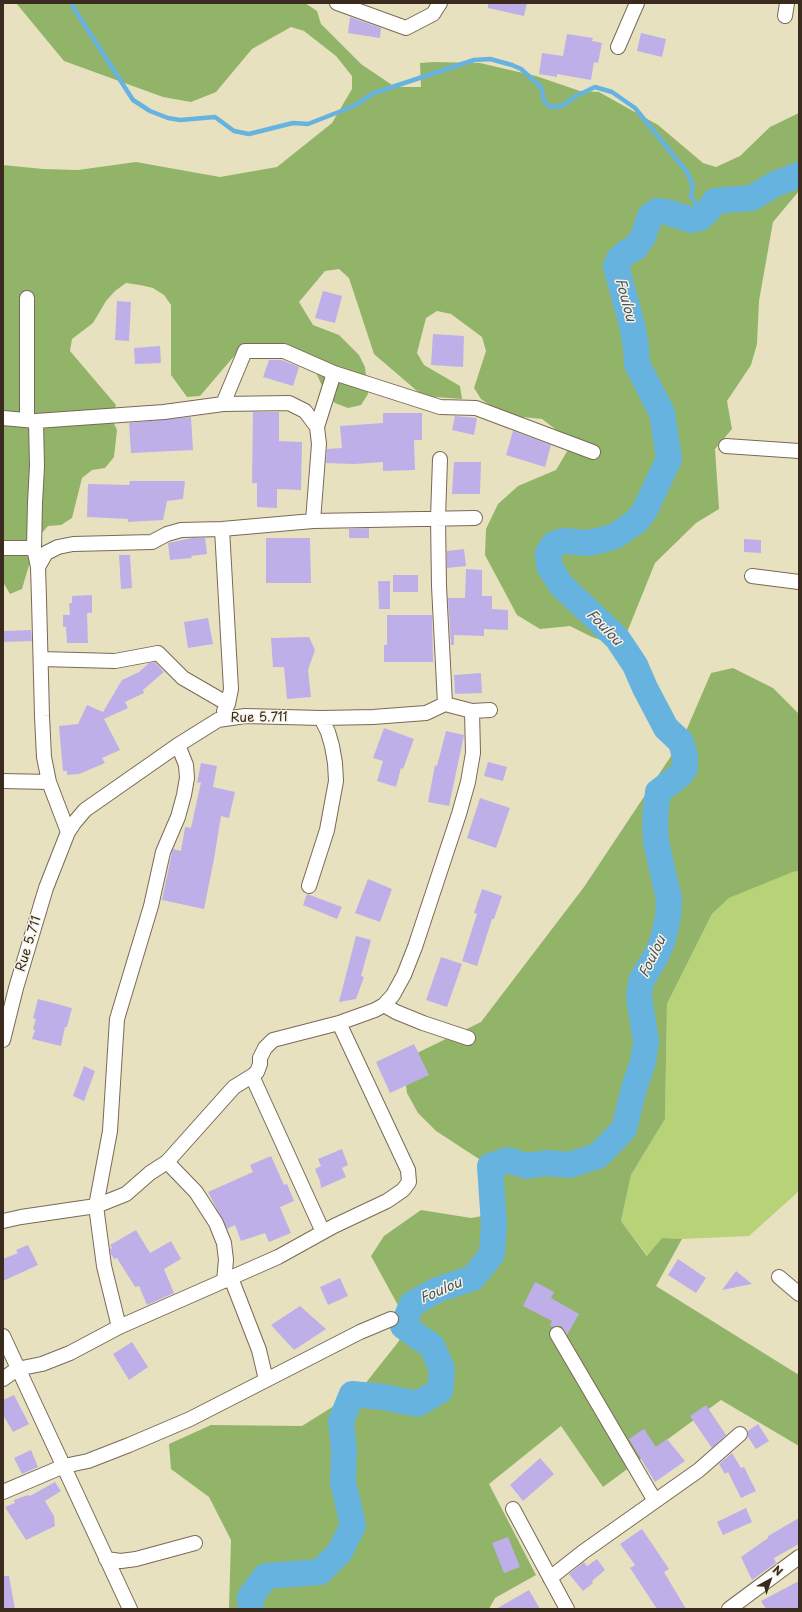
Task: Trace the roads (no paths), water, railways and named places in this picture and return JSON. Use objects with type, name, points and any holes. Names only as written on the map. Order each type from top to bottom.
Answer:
[{"type":"street","points":[[337,3],[406,28],[433,14],[440,3]]},
{"type":"street","points":[[618,47],[637,3]]},
{"type":"street","points":[[27,298],[31,420],[37,466],[34,548],[38,566],[44,757],[49,782],[68,832]]},
{"type":"street","points":[[223,404],[245,351],[284,351],[334,373],[440,407],[476,408],[593,452]]},
{"type":"street","points":[[313,521],[319,444],[317,427],[334,373]]},
{"type":"street","points":[[3,418],[31,420],[164,412],[223,404],[289,403],[305,410],[317,427]]},
{"type":"street","points":[[726,446],[799,451]]},
{"type":"street","points":[[440,459],[438,518],[441,631],[445,704],[472,711],[490,710]]},
{"type":"street","points":[[38,566],[46,553],[58,547],[73,544],[152,542],[167,534],[181,530],[222,529],[313,521],[475,518]]},
{"type":"street","points":[[218,720],[228,704],[231,689],[222,529]]},
{"type":"street","points":[[3,548],[34,548]]},
{"type":"street","points":[[752,576],[799,582]]},
{"type":"street","points":[[41,659],[115,661],[158,653],[183,678],[228,704]]},
{"type":"street","name":"Rue 5.711","points":[[3,1040],[16,988],[46,888],[68,832],[85,810],[178,745],[218,720],[245,716],[320,718],[373,717],[426,713],[445,704]]},
{"type":"street","points":[[3,1221],[96,1206],[126,1194],[167,1162],[234,1087],[257,1072],[260,1058],[265,1048],[273,1040],[339,1023],[375,1010],[384,1005],[393,995],[404,975],[415,947],[459,814],[468,782],[473,753],[472,711]]},
{"type":"street","points":[[309,886],[327,830],[336,781],[336,763],[332,746],[328,732],[320,718]]},
{"type":"street","points":[[119,1327],[104,1266],[96,1206],[110,1131],[117,1019],[151,906],[163,852],[178,817],[184,795],[186,765],[178,745]]},
{"type":"street","points":[[3,781],[49,782]]},
{"type":"street","points":[[384,1005],[396,1012],[423,1023],[468,1038]]},
{"type":"street","points":[[3,1379],[17,1369],[42,1364],[70,1353],[119,1327],[278,1257],[323,1232],[387,1201],[403,1190],[409,1182],[408,1170],[339,1023]]},
{"type":"street","points":[[252,1076],[323,1232]]},
{"type":"street","points":[[167,1162],[196,1192],[216,1223],[224,1243],[228,1279],[259,1350],[266,1380]]},
{"type":"street","points":[[779,1277],[799,1294]]},
{"type":"street","points":[[3,1492],[64,1466],[88,1461],[190,1419],[360,1332],[391,1319]]},
{"type":"street","points":[[557,1334],[655,1501]]},
{"type":"street","points":[[3,1336],[17,1369],[64,1466],[130,1609]]},
{"type":"street","points":[[550,1578],[583,1552],[699,1470],[740,1434]]},
{"type":"street","points":[[513,1509],[567,1609]]},
{"type":"street","points":[[106,1559],[121,1561],[136,1559],[195,1543]]},
{"type":"street","points":[[729,1609],[799,1556]]},
{"type":"waterway","points":[[71,3],[133,100],[150,111],[168,118],[180,120],[215,117],[234,131],[249,134],[293,123],[308,124],[354,106],[374,93],[474,60],[490,59],[521,69],[541,87],[544,101],[549,106],[554,107],[564,105],[574,97],[595,87],[612,92],[635,108],[687,172],[693,186],[691,196],[695,203],[708,211]]},
{"type":"waterway","name":"Foulou","points":[[251,1609],[250,1597],[266,1576],[320,1572],[340,1552],[353,1525],[343,1482],[344,1451],[341,1421],[352,1394],[384,1397],[417,1404],[440,1391],[442,1369],[432,1346],[403,1326],[412,1304],[437,1290],[473,1278],[492,1254],[494,1225],[490,1166],[508,1160],[526,1166],[547,1163],[569,1165],[598,1156],[624,1129],[634,1088],[643,1062],[646,1041],[639,997],[641,981],[656,956],[663,940],[668,917],[669,899],[656,842],[655,817],[658,792],[680,775],[685,768],[685,757],[681,742],[666,728],[635,665],[617,638],[561,585],[549,566],[548,553],[554,544],[564,541],[588,543],[615,536],[637,521],[645,510],[669,459],[662,413],[637,364],[633,329],[616,266],[619,259],[627,252],[635,248],[643,237],[650,216],[657,211],[666,212],[692,220],[700,218],[708,211],[715,201],[752,198],[775,184],[799,175]]}]
